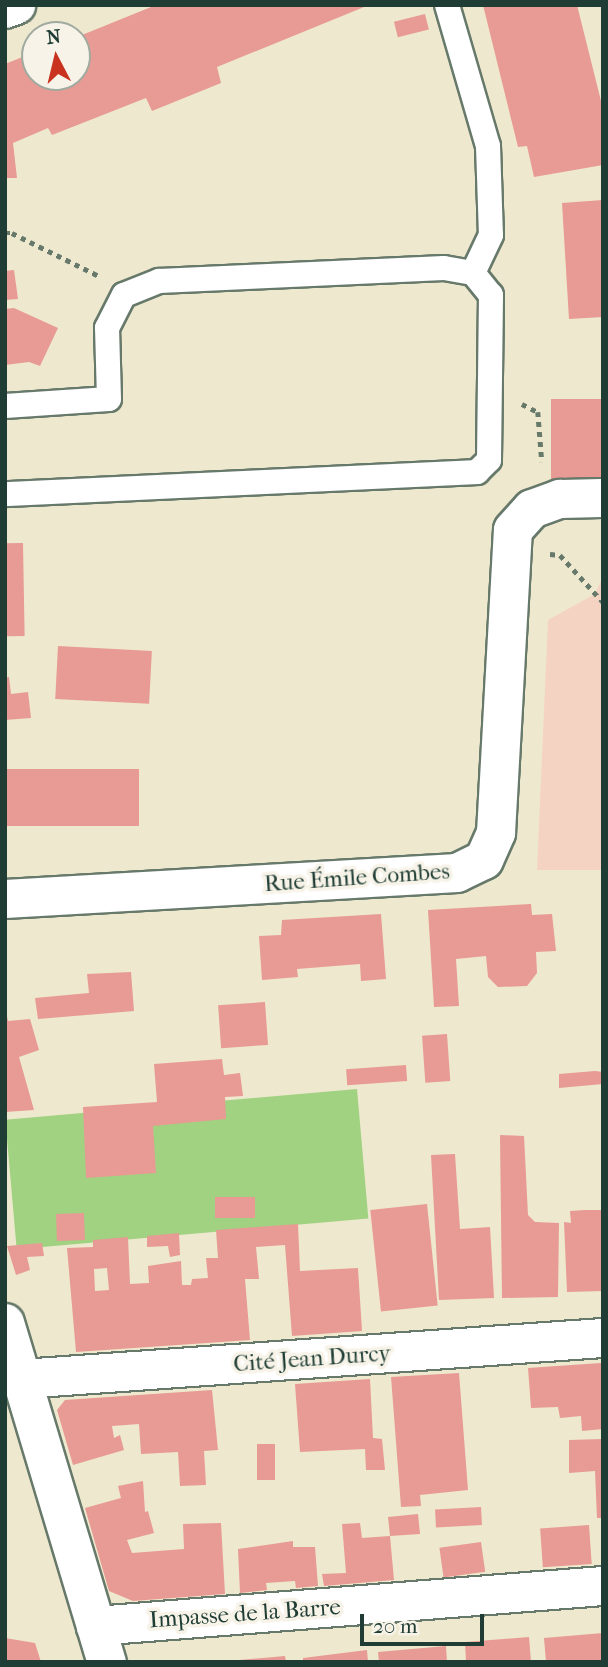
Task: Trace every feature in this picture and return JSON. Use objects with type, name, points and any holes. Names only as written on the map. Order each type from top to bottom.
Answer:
[{"type":"street","points":[[5,9],[16,5]]},
{"type":"street","name":"Rue Émile Combes","points":[[5,900],[457,873],[484,860],[496,833],[513,530],[533,509],[544,505],[561,499],[603,498]]},
{"type":"street","points":[[5,1323],[107,1662]]},
{"type":"street","name":"Cité Jean Durcy","points":[[22,1379],[603,1338]]},
{"type":"street","name":"Impasse de la Barre","points":[[96,1626],[603,1586]]},
{"type":"lane","points":[[447,5],[488,146],[491,235],[473,273]]},
{"type":"lane","points":[[5,406],[109,399],[107,328],[124,295],[159,281],[444,268],[473,273],[491,295],[489,460],[477,472],[5,494]]},
{"type":"path","points":[[5,233],[12,233],[105,279],[124,295]]},
{"type":"path","points":[[490,388],[538,412],[544,505]]},
{"type":"path","points":[[511,553],[560,555],[603,602]]},
{"type":"shaded area","points":[[603,577],[603,870],[537,870],[548,620],[595,594]]},
{"type":"green space","points":[[357,1089],[368,1219],[17,1249],[5,1120]]},
{"type":"building","points":[[156,5],[369,5],[217,67],[221,83],[152,111],[146,98],[52,135],[48,128],[13,143],[17,178],[5,178],[5,64],[21,58],[21,91],[91,91],[91,31]]},
{"type":"building","points":[[483,5],[577,5],[603,109],[603,165],[534,177],[527,146],[518,147]]},
{"type":"building","points":[[425,14],[429,30],[398,37],[394,22]]},
{"type":"building","points":[[603,200],[603,317],[569,319],[562,203]]},
{"type":"building","points":[[14,270],[18,299],[5,300],[5,271]]},
{"type":"building","points":[[14,308],[58,328],[40,366],[29,362],[5,365],[5,309]]},
{"type":"building","points":[[551,399],[603,399],[603,479],[551,479]]},
{"type":"building","points":[[5,543],[23,543],[25,636],[7,636]]},
{"type":"building","points":[[58,646],[152,651],[149,704],[55,699]]},
{"type":"building","points":[[9,677],[11,694],[28,692],[31,718],[5,720],[5,678]]},
{"type":"building","points":[[5,769],[139,769],[139,826],[5,826]]},
{"type":"building","points":[[531,904],[532,915],[552,914],[556,951],[536,952],[537,973],[527,986],[498,987],[488,977],[486,956],[456,959],[459,1006],[434,1007],[428,910]]},
{"type":"building","points":[[381,914],[386,979],[361,981],[360,964],[297,969],[298,977],[262,980],[259,936],[281,935],[282,920]]},
{"type":"building","points":[[131,972],[134,1011],[38,1019],[35,998],[89,993],[87,974]]},
{"type":"building","points":[[265,1002],[268,1045],[221,1048],[218,1005]]},
{"type":"building","points":[[5,1007],[8,1021],[30,1019],[39,1050],[19,1057],[34,1110],[5,1112]]},
{"type":"building","points":[[447,1034],[450,1081],[425,1083],[422,1036]]},
{"type":"building","points":[[222,1059],[224,1075],[240,1073],[243,1096],[225,1097],[226,1119],[153,1126],[156,1173],[86,1178],[83,1107],[157,1102],[154,1064]]},
{"type":"building","points":[[406,1065],[407,1081],[347,1085],[346,1069]]},
{"type":"building","points":[[603,1072],[603,1084],[559,1088],[559,1074]]},
{"type":"building","points":[[500,1135],[524,1136],[528,1215],[535,1222],[559,1223],[558,1297],[502,1298]]},
{"type":"building","points":[[455,1154],[460,1229],[490,1227],[494,1298],[439,1300],[431,1155]]},
{"type":"building","points":[[215,1197],[255,1197],[255,1218],[215,1218]]},
{"type":"building","points":[[427,1204],[438,1305],[381,1311],[370,1210]]},
{"type":"building","points":[[603,1210],[603,1291],[567,1292],[564,1222],[571,1223],[570,1211]]},
{"type":"building","points":[[84,1213],[85,1240],[57,1241],[56,1214]]},
{"type":"building","points":[[298,1224],[300,1271],[358,1268],[362,1331],[292,1336],[285,1245],[256,1247],[259,1279],[245,1279],[250,1340],[76,1352],[67,1248],[93,1247],[93,1240],[128,1237],[130,1284],[149,1283],[148,1266],[181,1261],[182,1285],[191,1285],[192,1279],[208,1278],[206,1258],[218,1258],[216,1230]],"holes":[[[107,1268],[109,1290],[95,1291],[94,1269]]]},
{"type":"building","points":[[179,1233],[180,1255],[170,1257],[168,1246],[147,1247],[147,1236]]},
{"type":"building","points":[[42,1243],[44,1256],[27,1257],[30,1270],[16,1275],[7,1246]]},
{"type":"building","points":[[601,1363],[603,1429],[582,1431],[581,1416],[560,1418],[558,1407],[531,1408],[528,1368]]},
{"type":"building","points":[[459,1373],[468,1490],[420,1495],[421,1506],[401,1507],[391,1377]]},
{"type":"building","points":[[370,1379],[373,1438],[382,1439],[385,1470],[366,1470],[365,1449],[300,1452],[295,1384]]},
{"type":"building","points":[[212,1390],[218,1450],[204,1451],[206,1485],[180,1486],[178,1452],[141,1454],[139,1424],[112,1426],[114,1438],[120,1435],[124,1450],[73,1465],[57,1410],[65,1400]]},
{"type":"building","points":[[603,1439],[603,1518],[597,1518],[595,1471],[569,1473],[569,1440]]},
{"type":"building","points":[[257,1444],[275,1444],[275,1480],[257,1480]]},
{"type":"building","points":[[143,1481],[145,1512],[148,1511],[154,1533],[127,1540],[132,1553],[184,1549],[183,1524],[221,1523],[225,1594],[133,1601],[109,1591],[85,1508],[121,1498],[118,1486]]},
{"type":"building","points":[[481,1507],[482,1525],[436,1527],[435,1509]]},
{"type":"building","points":[[418,1514],[420,1534],[390,1536],[388,1517]]},
{"type":"building","points":[[360,1523],[362,1538],[390,1536],[394,1580],[324,1586],[322,1574],[346,1573],[342,1524]]},
{"type":"building","points":[[589,1525],[592,1564],[543,1567],[540,1528]]},
{"type":"building","points":[[293,1541],[293,1547],[315,1547],[318,1586],[296,1588],[295,1581],[266,1583],[267,1590],[240,1593],[238,1549]]},
{"type":"building","points":[[481,1542],[485,1572],[444,1578],[439,1548]]},
{"type":"building","points":[[603,1633],[603,1662],[546,1662],[544,1638]]},
{"type":"building","points":[[529,1637],[531,1662],[466,1662],[465,1642]]},
{"type":"building","points":[[5,1638],[35,1643],[41,1662],[5,1662]]},
{"type":"building","points":[[446,1646],[447,1662],[379,1662],[378,1652]]},
{"type":"building","points":[[367,1650],[368,1662],[303,1662],[303,1658]]},
{"type":"building","points":[[285,1656],[286,1662],[239,1662],[239,1660]]}]
